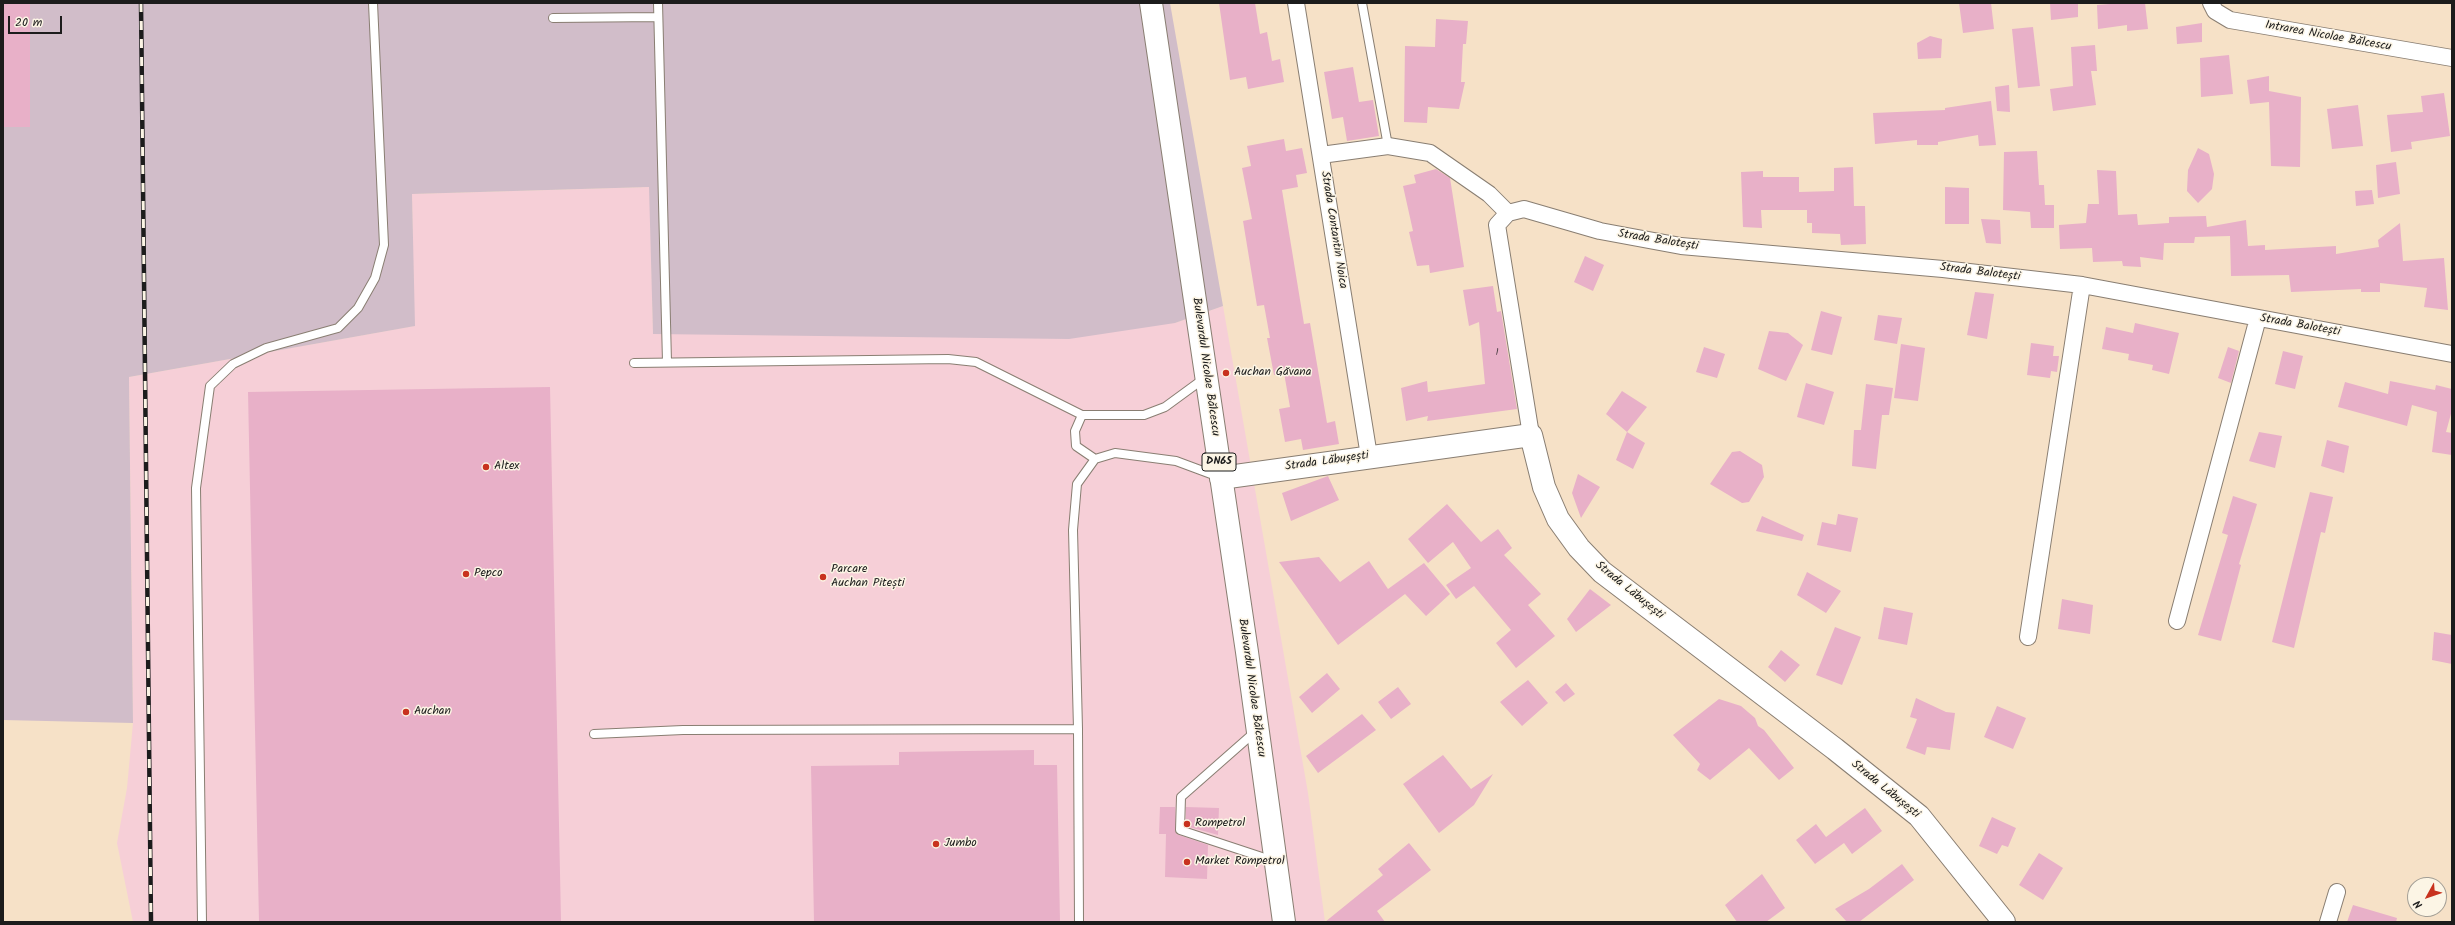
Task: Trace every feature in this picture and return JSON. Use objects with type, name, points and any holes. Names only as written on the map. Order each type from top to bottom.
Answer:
[{"type":"street","name":"Bulevardul Nicolae Bălcescu","points":[[1151,3],[1221,478],[1284,922]]},
{"type":"street","name":"Strada Contantin Noica","points":[[1296,3],[1369,456]]},
{"type":"street","name":"Intrarea Nicolae Bălcescu","points":[[2211,3],[2214,11],[2230,20],[2452,58]]},
{"type":"street","points":[[1321,155],[1388,146],[1430,153],[1489,194],[1508,213],[1497,225],[1531,435]]},
{"type":"street","name":"Strada Balotești","points":[[1508,213],[1524,209],[1600,231],[1681,246],[1943,269],[2082,285],[2452,354]]},
{"type":"street","points":[[2028,637],[2082,285]]},
{"type":"street","points":[[2177,621],[2258,318]]},
{"type":"street","name":"Strada Lăbușești","points":[[1221,478],[1369,456],[1531,435],[1544,487],[1558,519],[1578,548],[1602,572],[1835,749],[1919,816],[2004,922]]},
{"type":"street","points":[[2328,922],[2336,892]]},
{"type":"lane","points":[[202,922],[196,488],[210,386],[234,364],[266,348],[338,328],[358,308],[375,278],[384,245],[373,3]]},
{"type":"lane","points":[[658,3],[667,362]]},
{"type":"lane","points":[[1362,3],[1388,146]]},
{"type":"lane","points":[[553,18],[658,17]]},
{"type":"lane","points":[[634,363],[948,359],[976,362],[1082,415],[1144,415],[1165,407],[1206,377]]},
{"type":"lane","points":[[1082,415],[1075,431],[1076,446],[1095,459]]},
{"type":"lane","points":[[1079,922],[1078,729],[1073,522],[1077,484],[1095,459],[1114,453],[1152,457],[1176,462],[1221,478]]},
{"type":"lane","points":[[594,734],[683,730],[1078,729]]},
{"type":"lane","points":[[1257,731],[1181,796],[1180,830],[1276,862]]},
{"type":"shaded area","points":[[3,3],[1170,3],[1223,306],[1175,323],[1069,339],[653,334],[649,187],[412,194],[415,326],[129,377],[133,723],[3,720]]},
{"type":"shaded area","points":[[650,187],[653,334],[1175,323],[1223,306],[1308,793],[1325,922],[133,922],[117,843],[127,788],[133,723],[129,377],[414,326],[412,194]]},
{"type":"building","points":[[3,3],[30,3],[30,127],[3,127]]},
{"type":"building","points":[[1219,3],[1255,3],[1260,34],[1267,32],[1272,61],[1280,59],[1284,82],[1248,89],[1246,77],[1230,80]]},
{"type":"building","points":[[1959,3],[1991,3],[1994,29],[1963,33]]},
{"type":"building","points":[[2050,3],[2078,3],[2078,17],[2051,20]]},
{"type":"building","points":[[2145,3],[2148,29],[2127,31],[2127,25],[2098,29],[2097,5]]},
{"type":"building","points":[[1436,19],[1468,21],[1466,44],[1463,44],[1461,82],[1465,82],[1459,109],[1428,107],[1427,123],[1404,122],[1405,46],[1435,47]]},
{"type":"building","points":[[2202,23],[2202,42],[2177,44],[2176,27]]},
{"type":"building","points":[[2033,27],[2040,86],[2018,88],[2012,29]]},
{"type":"building","points":[[1930,36],[1942,39],[1941,58],[1918,59],[1917,43]]},
{"type":"building","points":[[2095,45],[2097,71],[2091,71],[2096,105],[2053,111],[2050,89],[2073,86],[2071,47]]},
{"type":"building","points":[[2229,55],[2233,94],[2201,97],[2200,58]]},
{"type":"building","points":[[1353,67],[1359,102],[1373,100],[1379,136],[1347,141],[1343,117],[1332,119],[1324,72]]},
{"type":"building","points":[[2269,76],[2269,91],[2301,97],[2300,167],[2271,166],[2269,102],[2250,104],[2247,80]]},
{"type":"building","points":[[2009,85],[2010,112],[1997,111],[1995,87]]},
{"type":"building","points":[[2444,93],[2450,136],[2411,142],[2412,149],[2391,152],[2387,115],[2423,112],[2421,96]]},
{"type":"building","points":[[1991,101],[1996,145],[1979,146],[1978,135],[1938,142],[1938,145],[1917,145],[1917,140],[1875,144],[1873,113],[1945,110],[1945,108]]},
{"type":"building","points":[[2358,105],[2363,146],[2332,149],[2327,109]]},
{"type":"building","points":[[1284,139],[1286,151],[1302,148],[1307,173],[1296,175],[1298,187],[1282,190],[1304,324],[1310,323],[1327,423],[1335,421],[1339,444],[1303,450],[1301,439],[1285,442],[1279,409],[1290,407],[1284,373],[1274,375],[1267,338],[1270,338],[1264,305],[1257,306],[1243,221],[1252,219],[1242,168],[1251,166],[1247,146]]},
{"type":"building","points":[[2198,148],[2209,154],[2214,174],[2212,189],[2198,203],[2187,191],[2188,170]]},
{"type":"building","points":[[2037,151],[2039,185],[2044,185],[2045,205],[2054,205],[2054,228],[2031,228],[2030,212],[2003,210],[2004,152]]},
{"type":"building","points":[[2396,162],[2400,194],[2378,198],[2376,165]]},
{"type":"building","points":[[1853,167],[1854,206],[1865,206],[1866,244],[1841,245],[1840,234],[1812,233],[1812,223],[1807,223],[1807,210],[1761,210],[1762,228],[1743,227],[1741,172],[1763,171],[1763,177],[1799,177],[1799,192],[1834,191],[1834,168]]},
{"type":"building","points":[[1436,169],[1450,178],[1464,267],[1430,273],[1429,265],[1417,266],[1409,232],[1413,231],[1403,186],[1416,183],[1414,175]]},
{"type":"building","points":[[2097,170],[2116,171],[2118,215],[2137,214],[2138,225],[2169,223],[2169,217],[2206,216],[2207,227],[2246,220],[2248,246],[2265,245],[2265,250],[2336,246],[2336,254],[2379,247],[2378,240],[2400,223],[2403,261],[2444,258],[2448,310],[2424,307],[2427,288],[2380,283],[2380,292],[2361,292],[2361,289],[2291,292],[2289,275],[2231,276],[2230,236],[2195,237],[2194,243],[2164,243],[2163,260],[2140,257],[2141,267],[2123,266],[2122,261],[2093,262],[2092,248],[2060,249],[2059,225],[2086,223],[2088,204],[2099,204]]},
{"type":"building","points":[[1945,187],[1969,188],[1969,224],[1945,224]]},
{"type":"building","points":[[2372,190],[2374,204],[2356,206],[2355,191]]},
{"type":"building","points":[[1981,219],[2000,220],[2001,244],[1986,243]]},
{"type":"building","points":[[1585,256],[1604,265],[1593,291],[1574,282]]},
{"type":"building","points":[[1493,286],[1497,312],[1501,311],[1517,409],[1427,421],[1428,416],[1406,421],[1401,388],[1427,381],[1428,392],[1485,384],[1479,322],[1469,326],[1463,290]]},
{"type":"building","points":[[1975,292],[1994,294],[1987,339],[1967,335]]},
{"type":"building","points":[[1821,311],[1842,317],[1832,355],[1811,350]]},
{"type":"building","points":[[1878,315],[1902,318],[1897,344],[1874,340]]},
{"type":"building","points":[[2135,323],[2179,333],[2169,374],[2152,370],[2153,365],[2128,360],[2129,354],[2102,349],[2106,327],[2133,333]]},
{"type":"building","points":[[1769,331],[1788,333],[1803,345],[1786,381],[1758,369]]},
{"type":"building","points":[[2031,343],[2054,346],[2053,356],[2059,356],[2057,372],[2051,371],[2050,378],[2027,375]]},
{"type":"building","points":[[1901,344],[1925,348],[1918,401],[1894,398]]},
{"type":"building","points":[[1704,347],[1725,354],[1717,378],[1696,372]]},
{"type":"building","points":[[2228,347],[2239,351],[2231,383],[2218,378]]},
{"type":"building","points":[[2283,351],[2303,356],[2295,389],[2275,384]]},
{"type":"building","points":[[2390,381],[2435,390],[2436,385],[2452,389],[2452,410],[2446,432],[2452,433],[2452,455],[2432,452],[2437,412],[2412,405],[2407,426],[2338,407],[2345,382],[2388,394]]},
{"type":"building","points":[[1806,383],[1834,392],[1824,425],[1797,417]]},
{"type":"building","points":[[1866,384],[1893,388],[1889,415],[1882,415],[1876,469],[1852,466],[1854,430],[1861,430]]},
{"type":"building","name":"Auchan","points":[[550,387],[561,922],[259,922],[248,392]]},
{"type":"building","points":[[1622,391],[1647,407],[1627,432],[1606,414]]},
{"type":"building","points":[[1627,432],[1645,443],[1633,469],[1616,460]]},
{"type":"building","points":[[2259,432],[2282,436],[2275,468],[2249,461]]},
{"type":"building","points":[[2327,440],[2349,446],[2344,473],[2321,466]]},
{"type":"building","points":[[1740,451],[1762,465],[1764,477],[1749,502],[1742,503],[1710,484],[1732,452]]},
{"type":"building","points":[[1578,474],[1600,487],[1581,518],[1572,493]]},
{"type":"building","points":[[1328,476],[1339,500],[1291,521],[1282,493]]},
{"type":"building","points":[[2310,492],[2333,497],[2325,533],[2321,532],[2294,648],[2272,642]]},
{"type":"building","points":[[2233,496],[2257,504],[2239,564],[2241,565],[2221,641],[2198,635],[2228,535],[2222,533]]},
{"type":"building","points":[[1447,504],[1481,542],[1498,529],[1512,548],[1504,555],[1541,594],[1528,605],[1555,636],[1516,668],[1496,643],[1511,630],[1474,586],[1456,599],[1446,585],[1471,568],[1453,542],[1428,563],[1408,539]]},
{"type":"building","points":[[1838,514],[1858,518],[1851,552],[1817,545],[1822,522],[1836,525]]},
{"type":"building","points":[[1762,516],[1804,535],[1802,541],[1756,531]]},
{"type":"building","points":[[1319,557],[1340,582],[1369,561],[1388,589],[1424,563],[1450,594],[1426,616],[1405,594],[1338,645],[1279,562]]},
{"type":"building","points":[[1807,572],[1841,591],[1826,613],[1797,595]]},
{"type":"building","points":[[1590,589],[1611,605],[1576,632],[1567,619]]},
{"type":"building","points":[[2062,599],[2093,605],[2090,634],[2058,629]]},
{"type":"building","points":[[1884,607],[1913,613],[1907,645],[1878,639]]},
{"type":"building","points":[[1835,627],[1861,637],[1842,685],[1816,675]]},
{"type":"building","points":[[2434,632],[2452,635],[2452,664],[2432,660]]},
{"type":"building","points":[[1781,650],[1800,665],[1785,682],[1768,667]]},
{"type":"building","points":[[1327,673],[1340,689],[1312,713],[1299,697]]},
{"type":"building","points":[[1528,680],[1548,703],[1522,726],[1500,702]]},
{"type":"building","points":[[1566,683],[1575,694],[1564,702],[1555,692]]},
{"type":"building","points":[[1398,687],[1411,704],[1391,719],[1378,702]]},
{"type":"building","points":[[1916,698],[1946,712],[1955,713],[1950,750],[1927,747],[1925,755],[1906,748],[1917,719],[1910,717]]},
{"type":"building","points":[[1719,699],[1741,706],[1755,718],[1758,726],[1764,730],[1794,768],[1779,780],[1749,748],[1710,780],[1697,770],[1700,764],[1673,735]]},
{"type":"building","points":[[1997,706],[2026,718],[2013,749],[1984,737]]},
{"type":"building","points":[[1362,714],[1376,730],[1318,773],[1306,756]]},
{"type":"building","name":"Jumbo","points":[[1034,750],[1034,765],[1057,765],[1060,922],[814,922],[811,766],[899,765],[899,752]]},
{"type":"building","points":[[1443,755],[1471,789],[1493,774],[1474,805],[1439,833],[1403,784]]},
{"type":"building","name":"Market Rompetrol","points":[[1160,807],[1175,807],[1176,834],[1208,845],[1207,879],[1165,877],[1166,834],[1159,834]]},
{"type":"building","points":[[1186,807],[1219,808],[1218,835],[1186,826]]},
{"type":"building","points":[[1865,808],[1882,831],[1852,854],[1844,843],[1815,864],[1796,840],[1816,824],[1826,837]]},
{"type":"building","points":[[1992,817],[2016,828],[2008,847],[2002,845],[1997,854],[1979,846]]},
{"type":"building","points":[[1409,843],[1431,870],[1377,911],[1385,922],[1325,922],[1383,875],[1378,869]]},
{"type":"building","points":[[2039,853],[2063,868],[2043,900],[2019,885]]},
{"type":"building","points":[[1902,864],[1914,880],[1859,922],[1847,922],[1835,909],[1869,889]]},
{"type":"building","points":[[1762,874],[1785,908],[1766,922],[1737,922],[1725,905]]},
{"type":"building","points":[[2353,905],[2397,918],[2396,922],[2347,922]]},
{"type":"railway","points":[[141,3],[151,922]]},
{"type":"place","name":"Auchan Găvana","points":[[1226,373]]},
{"type":"place","name":"Altex","points":[[486,467]]},
{"type":"place","name":"Pepco","points":[[466,574]]},
{"type":"place","name":"Parcare Auchan Pitești","points":[[823,577]]},
{"type":"place","name":"Auchan","points":[[406,712]]},
{"type":"place","name":"Rompetrol","points":[[1187,824]]},
{"type":"place","name":"Jumbo","points":[[936,844]]},
{"type":"place","name":"Market Rompetrol","points":[[1187,862]]}]
